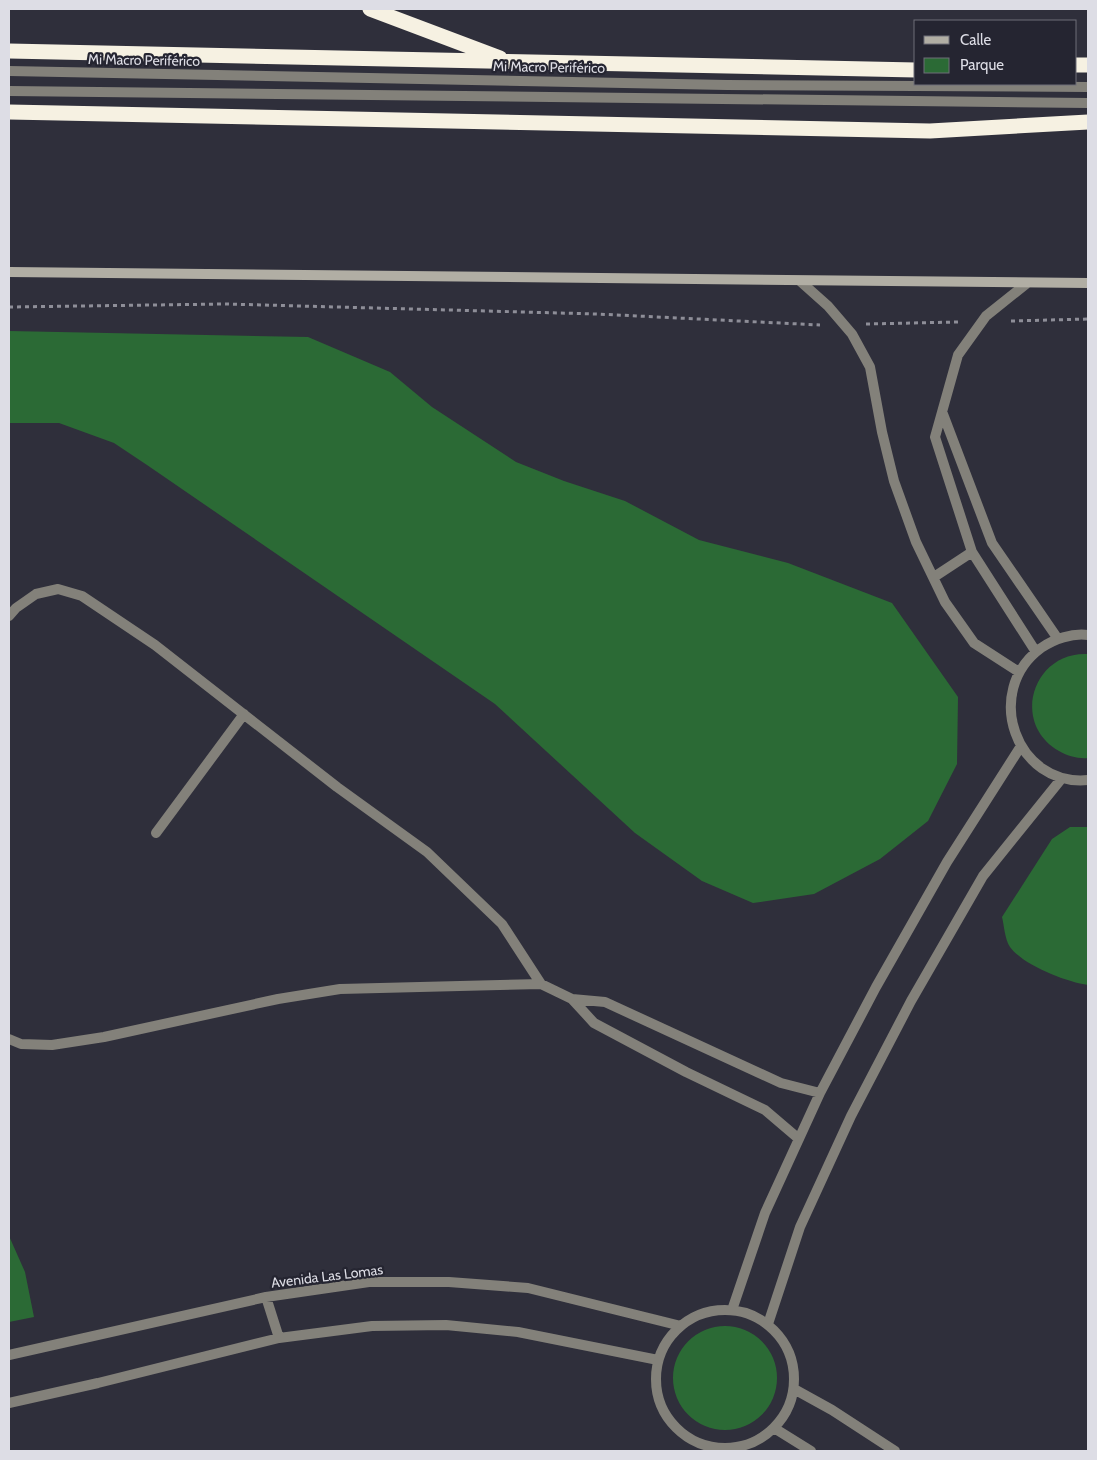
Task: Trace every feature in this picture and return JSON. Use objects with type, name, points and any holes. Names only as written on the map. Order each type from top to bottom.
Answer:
[{"type":"highway","points":[[370,9],[511,62]]},
{"type":"highway","points":[[9,51],[914,70]]},
{"type":"highway","points":[[9,112],[930,131],[1088,122]]},
{"type":"main road","points":[[9,272],[1026,284],[1088,283]]},
{"type":"street","name":"Mi Macro Periférico","points":[[9,71],[718,84],[1088,87]]},
{"type":"street","points":[[9,90],[1088,103]]},
{"type":"street","points":[[800,281],[828,306],[852,334],[870,367],[882,432],[894,481],[916,542],[945,602],[974,643],[1019,672]]},
{"type":"street","points":[[1026,284],[981,321],[958,354],[943,414],[935,437],[972,552],[1036,652]]},
{"type":"street","points":[[943,414],[992,543],[1058,639]]},
{"type":"street","points":[[934,577],[972,552]]},
{"type":"street","points":[[9,616],[16,608],[36,594],[58,589],[82,596],[155,645],[337,786],[427,852],[502,924],[542,984],[572,1000],[594,1023],[686,1072],[765,1110],[799,1138]]},
{"type":"street","points":[[1088,636],[1081,634],[1058,639],[1036,652],[1019,672],[1011,697],[1011,722],[1021,746],[1032,760],[1046,771],[1062,778],[1088,780]]},
{"type":"street","points":[[156,833],[244,714]]},
{"type":"street","points":[[732,1310],[765,1213],[820,1093],[876,987],[947,862],[1021,746]]},
{"type":"street","points":[[768,1324],[800,1227],[851,1116],[911,1002],[983,876],[1062,778]]},
{"type":"street","points":[[9,1038],[21,1044],[52,1045],[104,1037],[278,999],[340,989],[542,984]]},
{"type":"street","points":[[572,1000],[605,1002],[781,1083],[820,1093]]},
{"type":"street","name":"Avenida Las Lomas","points":[[9,1355],[266,1297],[369,1282],[449,1282],[528,1288],[681,1326]]},
{"type":"street","points":[[266,1297],[279,1338]]},
{"type":"street","points":[[732,1310],[751,1315],[768,1324],[784,1342],[793,1365],[794,1389],[788,1410],[774,1428],[756,1442],[734,1448],[711,1447],[690,1439],[673,1424],[661,1405],[656,1383],[658,1360],[667,1342],[681,1326],[696,1316],[714,1311],[732,1310]]},
{"type":"street","points":[[9,1403],[279,1338],[372,1326],[446,1325],[518,1332],[658,1360]]},
{"type":"street","points":[[794,1389],[832,1410],[895,1451]]},
{"type":"street","points":[[774,1428],[810,1451]]},
{"type":"path","points":[[9,307],[226,304],[597,314],[821,325],[1088,319]]},
{"type":"green space","points":[[9,331],[308,337],[390,372],[432,407],[516,462],[564,481],[625,501],[699,540],[788,563],[892,603],[958,697],[957,764],[928,821],[880,859],[814,894],[753,903],[702,881],[635,833],[495,704],[114,443],[59,423],[9,423]]},
{"type":"green space","points":[[1088,654],[1088,758],[1081,758],[1062,753],[1044,739],[1035,724],[1032,707],[1034,691],[1042,676],[1053,664],[1069,656]]},
{"type":"green space","points":[[1070,827],[1088,827],[1088,985],[1046,972],[1016,954],[1007,940],[1002,917],[1052,839]]},
{"type":"green space","points":[[9,1236],[25,1272],[34,1317],[9,1322]]},
{"type":"green space","points":[[725,1326],[745,1330],[762,1341],[773,1358],[777,1378],[773,1398],[762,1415],[745,1426],[725,1430],[705,1426],[688,1415],[677,1398],[673,1378],[677,1358],[688,1341],[705,1330]]}]
